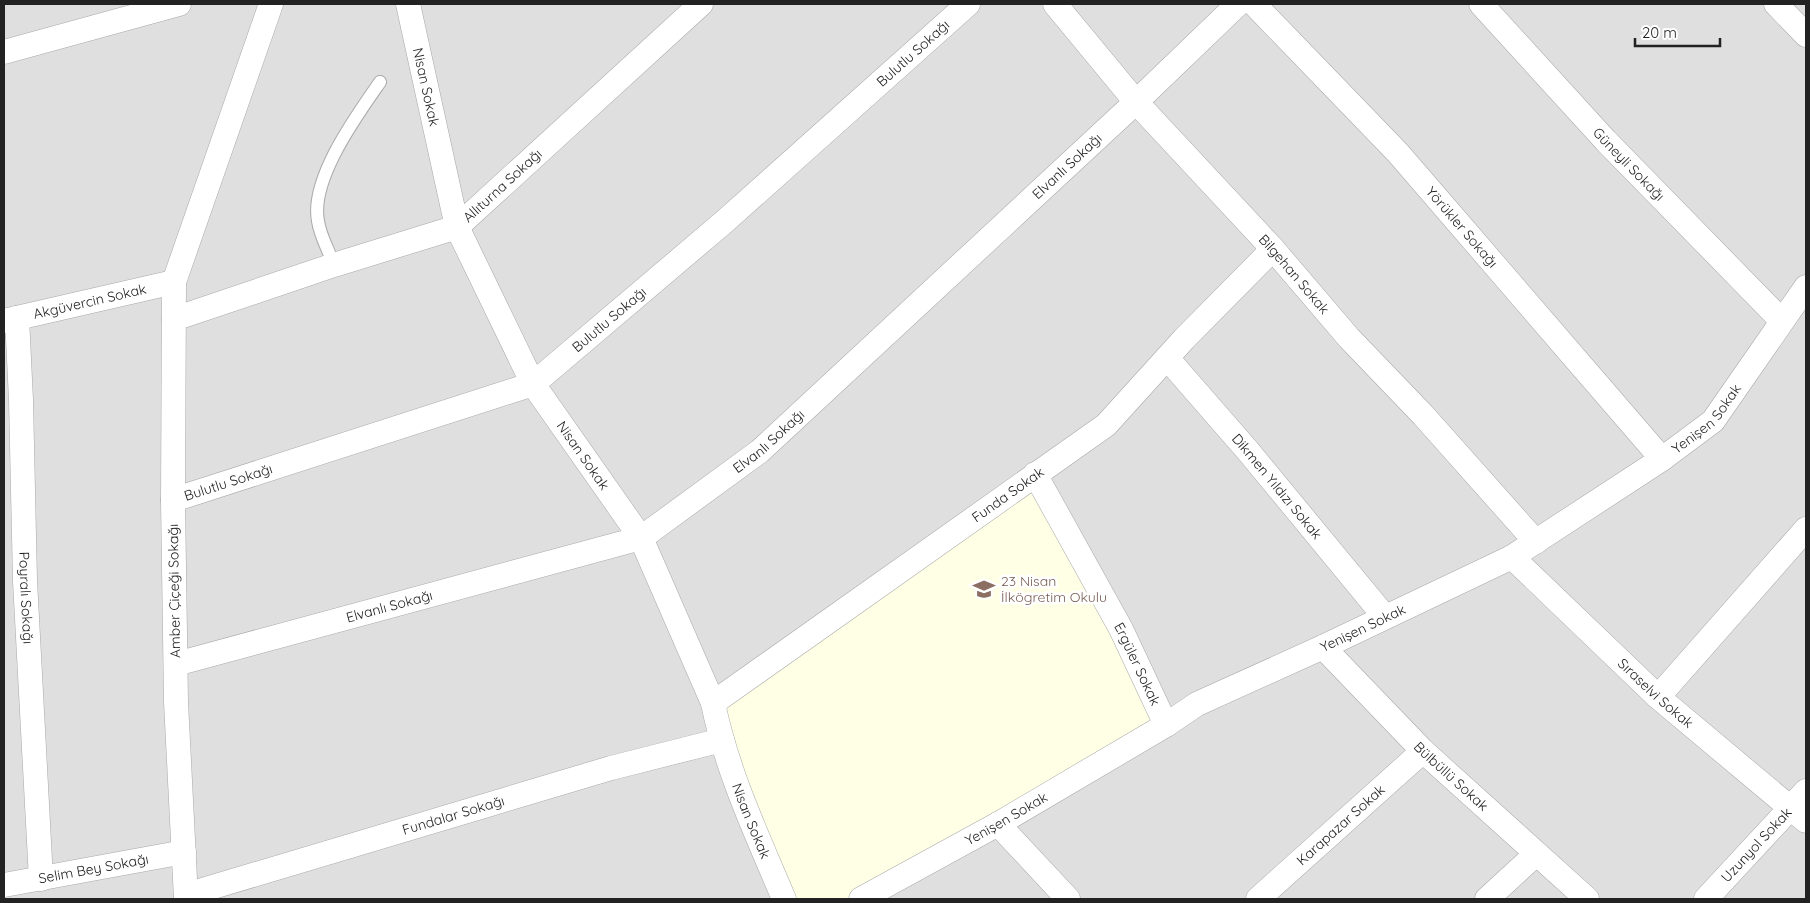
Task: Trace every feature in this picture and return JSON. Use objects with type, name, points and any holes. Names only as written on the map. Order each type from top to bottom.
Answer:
[{"type":"street","points":[[4,52],[179,4]]},
{"type":"street","name":"Amber Çiçeği Sokağı","points":[[186,897],[176,664],[173,500],[174,282],[271,4]]},
{"type":"street","name":"Nisan Sokak","points":[[408,4],[457,227],[533,384],[641,538],[713,704],[722,740],[743,804],[784,899]]},
{"type":"street","name":"Allıturna Sokağı","points":[[174,319],[334,265],[457,227],[701,4]]},
{"type":"street","name":"Bulutlu Sokağı","points":[[173,500],[533,384],[724,222],[968,4]]},
{"type":"street","name":"Bilgehan Sokak","points":[[1055,4],[1136,102],[1273,249],[1349,338],[1422,415],[1536,542]]},
{"type":"street","name":"Elvanlı Sokağı","points":[[176,664],[641,538],[760,451],[1136,102],[1238,4]]},
{"type":"street","name":"Yörükler Sokağı","points":[[1254,4],[1398,153],[1662,458]]},
{"type":"street","name":"Güneyli Sokağı","points":[[1481,4],[1606,141],[1781,320]]},
{"type":"street","points":[[1776,4],[1806,35]]},
{"type":"street","name":"Funda Sokak","points":[[713,704],[1106,425],[1167,358],[1273,249]]},
{"type":"street","name":"Akgüvercin Sokak","points":[[10,319],[174,282]]},
{"type":"street","name":"Yenişen Sokak","points":[[871,897],[1166,725],[1197,704],[1323,647],[1512,557],[1536,542],[1662,458],[1713,421],[1781,320],[1806,287]]},
{"type":"street","name":"Poyralı Sokağı","points":[[10,319],[21,400],[25,581],[41,879]]},
{"type":"street","name":"Dikmen Yıldızı Sokak","points":[[1167,358],[1248,451],[1385,617]]},
{"type":"street","name":"Ergüler Sokak","points":[[1035,474],[1121,628],[1166,725]]},
{"type":"street","points":[[1658,697],[1806,529]]},
{"type":"street","name":"Sıraselvi Sokak","points":[[1512,557],[1658,697],[1801,806]]},
{"type":"street","name":"Bülbüllü Sokak","points":[[1323,647],[1423,751],[1588,899]]},
{"type":"street","name":"Fundalar Sokağı","points":[[186,897],[611,768],[722,740]]},
{"type":"street","name":"Karapazar Sokak","points":[[1258,899],[1423,751]]},
{"type":"street","name":"Uzunyol Sokak","points":[[1706,899],[1801,806]]},
{"type":"street","points":[[998,824],[1068,899]]},
{"type":"street","name":"Selim Bey Sokağı","points":[[4,885],[184,852]]},
{"type":"street","points":[[1487,899],[1536,854]]},
{"type":"lane","points":[[334,265],[317,221],[319,195],[336,146],[380,82]]},
{"type":"shaded area","points":[[4,4],[1806,4],[1806,899],[4,899]]},
{"type":"shaded area","name":"23 Nisan İlkögretim Okulu","points":[[1035,474],[1166,725],[862,899],[785,899],[713,703]]},
{"type":"place","name":"23 Nisan İlkögretim Okulu","points":[[984,589]]}]
